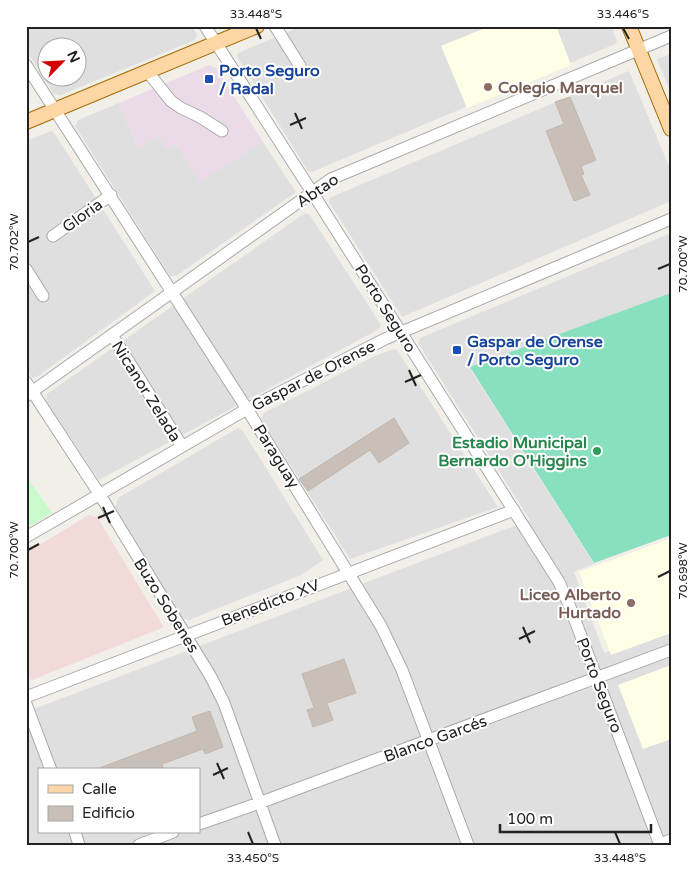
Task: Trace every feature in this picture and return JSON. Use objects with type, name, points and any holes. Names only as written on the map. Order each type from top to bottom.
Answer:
[{"type":"main road","points":[[26,122],[257,26]]},
{"type":"main road","points":[[629,26],[671,129]]},
{"type":"street","name":"Porto Seguro","points":[[205,26],[514,510],[563,590],[662,843]]},
{"type":"street","points":[[275,26],[300,66]]},
{"type":"street","name":"Abtao","points":[[28,390],[112,335],[324,182],[671,36]]},
{"type":"street","name":"Paraguay","points":[[26,65],[247,409],[392,647],[468,845]]},
{"type":"street","points":[[147,72],[171,100],[181,108],[222,131]]},
{"type":"street","name":"Gloria","points":[[53,236],[111,195]]},
{"type":"street","name":"Gaspar de Orense","points":[[26,537],[247,409],[401,332],[671,219]]},
{"type":"street","points":[[26,269],[43,296]]},
{"type":"street","name":"Nicanor Zelada","points":[[112,335],[182,446]]},
{"type":"street","name":"Buzo Sobenes","points":[[28,390],[100,494],[220,694],[275,845]]},
{"type":"street","name":"Benedicto XV","points":[[26,697],[348,572],[514,510]]},
{"type":"street","name":"Blanco Garcés","points":[[200,824],[671,650]]},
{"type":"street","points":[[26,704],[50,768]]},
{"type":"street","points":[[140,845],[168,834]]},
{"type":"shaded area","points":[[26,26],[191,26],[197,34],[195,40],[88,84],[88,38],[38,38],[38,69],[26,50]]},
{"type":"shaded area","points":[[302,26],[611,26],[617,41],[615,44],[312,172],[308,171],[237,57],[238,53]]},
{"type":"shaded area","name":"Colegio Marquel","points":[[490,26],[556,26],[571,65],[467,108],[441,46]]},
{"type":"shaded area","points":[[671,54],[671,93],[657,59]]},
{"type":"shaded area","points":[[209,65],[216,68],[263,142],[200,182],[176,144],[166,149],[159,136],[138,149],[119,103]]},
{"type":"shaded area","points":[[629,71],[671,171],[671,201],[402,317],[329,202],[329,198]]},
{"type":"shaded area","points":[[50,88],[78,88],[61,95],[54,94]]},
{"type":"shaded area","points":[[119,103],[138,149],[159,135],[176,144],[200,181],[263,142],[296,192],[176,276],[170,276],[75,126],[78,120]]},
{"type":"shaded area","points":[[51,131],[55,134],[155,291],[37,377],[32,378],[26,369],[26,141]]},
{"type":"shaded area","points":[[305,213],[310,215],[381,325],[379,329],[99,480],[46,401],[47,394]]},
{"type":"shaded area","points":[[671,233],[671,294],[471,370],[594,564],[574,572],[604,653],[671,629],[671,845],[26,845],[26,712],[530,520],[418,343],[420,338]]},
{"type":"shaded area","points":[[393,349],[397,350],[498,507],[350,559],[261,419],[264,413],[375,356]]},
{"type":"shaded area","points":[[238,428],[243,431],[323,560],[301,575],[189,620],[183,619],[115,507],[118,498]]},
{"type":"shaded area","points":[[89,515],[97,517],[163,626],[32,680],[26,678],[26,553]]},
{"type":"shaded area","name":"Liceo Alberto Hurtado","points":[[671,538],[671,633],[611,655],[579,572]]},
{"type":"shaded area","points":[[671,665],[671,739],[643,749],[618,685]]},
{"type":"green space","name":"Estadio Municipal Bernardo O'Higgins","points":[[671,293],[671,535],[594,563],[470,367]]},
{"type":"green space","points":[[26,476],[52,513],[26,528]]},
{"type":"building","points":[[570,97],[596,160],[581,166],[584,174],[581,175],[590,195],[574,201],[546,131],[564,124],[555,102]]},
{"type":"building","points":[[394,418],[409,443],[379,463],[370,450],[308,491],[299,479]]},
{"type":"building","points":[[344,659],[356,693],[327,703],[333,720],[313,727],[307,710],[314,708],[302,674]]},
{"type":"building","points":[[210,711],[223,747],[205,754],[203,749],[162,764],[163,768],[99,768],[197,731],[192,717]]},
{"type":"place","name":"Porto Seguro / Radal","points":[[209,79]]},
{"type":"place","name":"Colegio Marquel","points":[[488,87]]},
{"type":"place","name":"Gaspar de Orense / Porto Seguro","points":[[457,350]]},
{"type":"place","name":"Estadio Municipal Bernardo O'Higgins","points":[[597,451]]},
{"type":"place","name":"Liceo Alberto Hurtado","points":[[631,603]]}]
